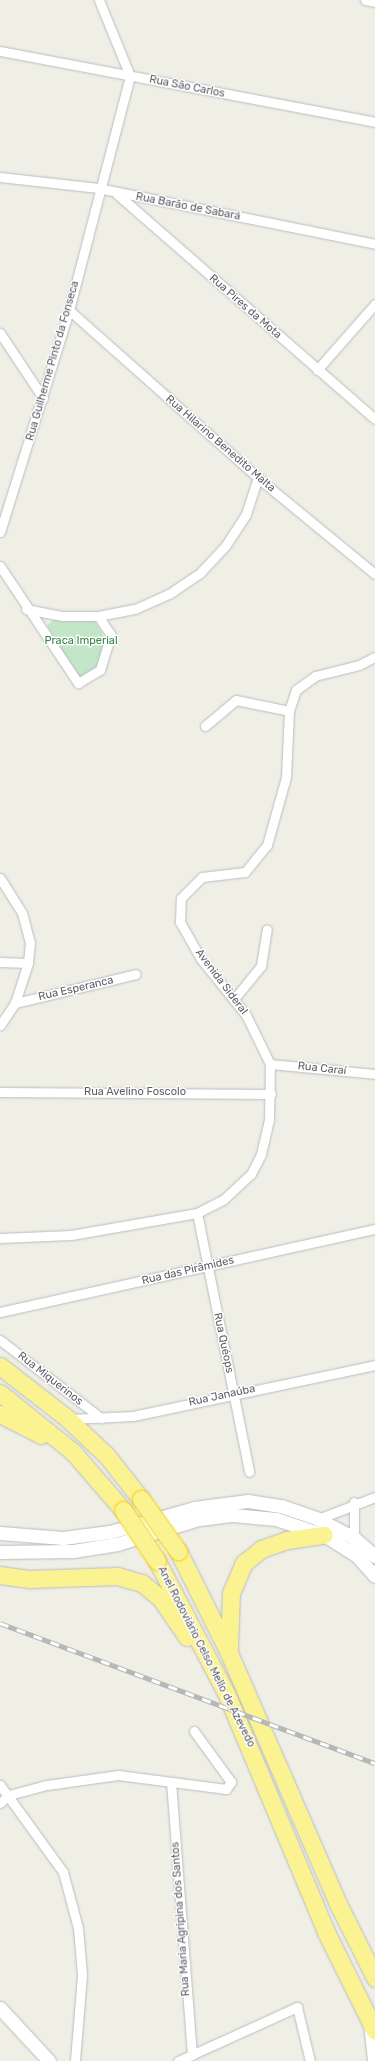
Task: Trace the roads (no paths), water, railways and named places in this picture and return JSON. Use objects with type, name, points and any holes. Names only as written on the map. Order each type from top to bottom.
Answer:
[{"type":"highway","name":"Anel Rodoviário Celso Mello de Azevedo","points":[[0,1366],[68,1419],[106,1456],[141,1499],[178,1551],[229,1653],[338,1904],[375,1978]]},
{"type":"highway","name":"Anel Rodoviário Celso Mello de Azevedo","points":[[0,1393],[73,1452],[123,1510],[157,1561],[228,1696],[323,1925],[372,2027]]},
{"type":"highway","points":[[0,1414],[73,1452]]},
{"type":"highway","points":[[229,1653],[230,1593],[244,1563],[261,1549],[287,1540],[324,1534]]},
{"type":"highway","points":[[0,1575],[30,1579],[117,1576],[142,1583],[161,1599],[228,1696]]},
{"type":"main road","points":[[0,1533],[79,1536],[110,1532],[194,1508],[248,1501],[281,1506],[318,1519],[354,1538],[375,1556]]},
{"type":"main road","points":[[0,1552],[73,1551],[117,1544],[199,1519],[233,1515],[276,1519],[324,1534],[356,1555],[375,1576]]},
{"type":"main road","points":[[0,2008],[49,2061]]},
{"type":"main road","points":[[372,2027],[374,2061]]},
{"type":"street","points":[[99,0],[130,76]]},
{"type":"street","points":[[365,0],[375,2]]},
{"type":"street","name":"Rua São Carlos","points":[[0,51],[375,122]]},
{"type":"street","name":"Rua Guilherme Pinto da Fonseca","points":[[0,532],[43,398],[69,310],[98,188],[130,76]]},
{"type":"street","name":"Rua Barão de Sabará","points":[[0,177],[98,188],[115,193],[375,244]]},
{"type":"street","name":"Rua Pires da Mota","points":[[115,193],[375,419]]},
{"type":"street","points":[[317,370],[375,304]]},
{"type":"street","name":"Rua Hilarino Benedito Malta","points":[[69,310],[258,478],[375,574]]},
{"type":"street","points":[[0,332],[43,398]]},
{"type":"street","points":[[26,609],[62,616],[98,616],[134,609],[162,597],[200,573],[226,545],[246,514],[258,478]]},
{"type":"street","points":[[0,566],[26,609],[78,683],[100,670],[112,633],[98,616]]},
{"type":"street","name":"Avenida Sideral","points":[[0,1238],[71,1235],[197,1213],[224,1200],[251,1174],[261,1154],[271,1094],[270,1064],[246,1015],[201,959],[180,922],[181,898],[202,877],[245,872],[267,846],[286,777],[289,710],[296,690],[315,676],[359,665],[375,657]]},
{"type":"street","points":[[205,726],[236,700],[289,710]]},
{"type":"street","points":[[0,878],[28,927],[28,963],[15,1003],[0,1025]]},
{"type":"street","points":[[234,999],[261,966],[267,929]]},
{"type":"street","points":[[0,962],[28,963]]},
{"type":"street","name":"Rua Esperanca","points":[[15,1003],[136,974]]},
{"type":"street","name":"Rua Caraí","points":[[270,1064],[375,1074]]},
{"type":"street","name":"Rua Avelino Foscolo","points":[[0,1092],[271,1094]]},
{"type":"street","name":"Rua Quéops","points":[[197,1213],[249,1472]]},
{"type":"street","name":"Rua das Pirâmides","points":[[0,1312],[207,1267],[375,1228]]},
{"type":"street","name":"Rua Miquerinos","points":[[0,1340],[101,1418]]},
{"type":"street","name":"Rua Janaúba","points":[[68,1419],[134,1416],[375,1365]]},
{"type":"street","points":[[318,1519],[354,1502],[375,1497]]},
{"type":"street","points":[[354,1502],[354,1538]]},
{"type":"street","points":[[0,1803],[10,1794],[81,1778],[118,1774],[214,1790],[226,1790],[231,1782],[194,1731]]},
{"type":"street","name":"Rua Maria Agripina dos Santos","points":[[171,1782],[192,2055]]},
{"type":"street","points":[[0,1785],[10,1794],[63,1872],[78,1928],[82,1975],[75,2061]]},
{"type":"street","points":[[178,2061],[297,2007],[310,2061]]},
{"type":"railway","points":[[0,1623],[375,1763]]},
{"type":"park label","name":"Praca Imperial","points":[[81,641]]}]
